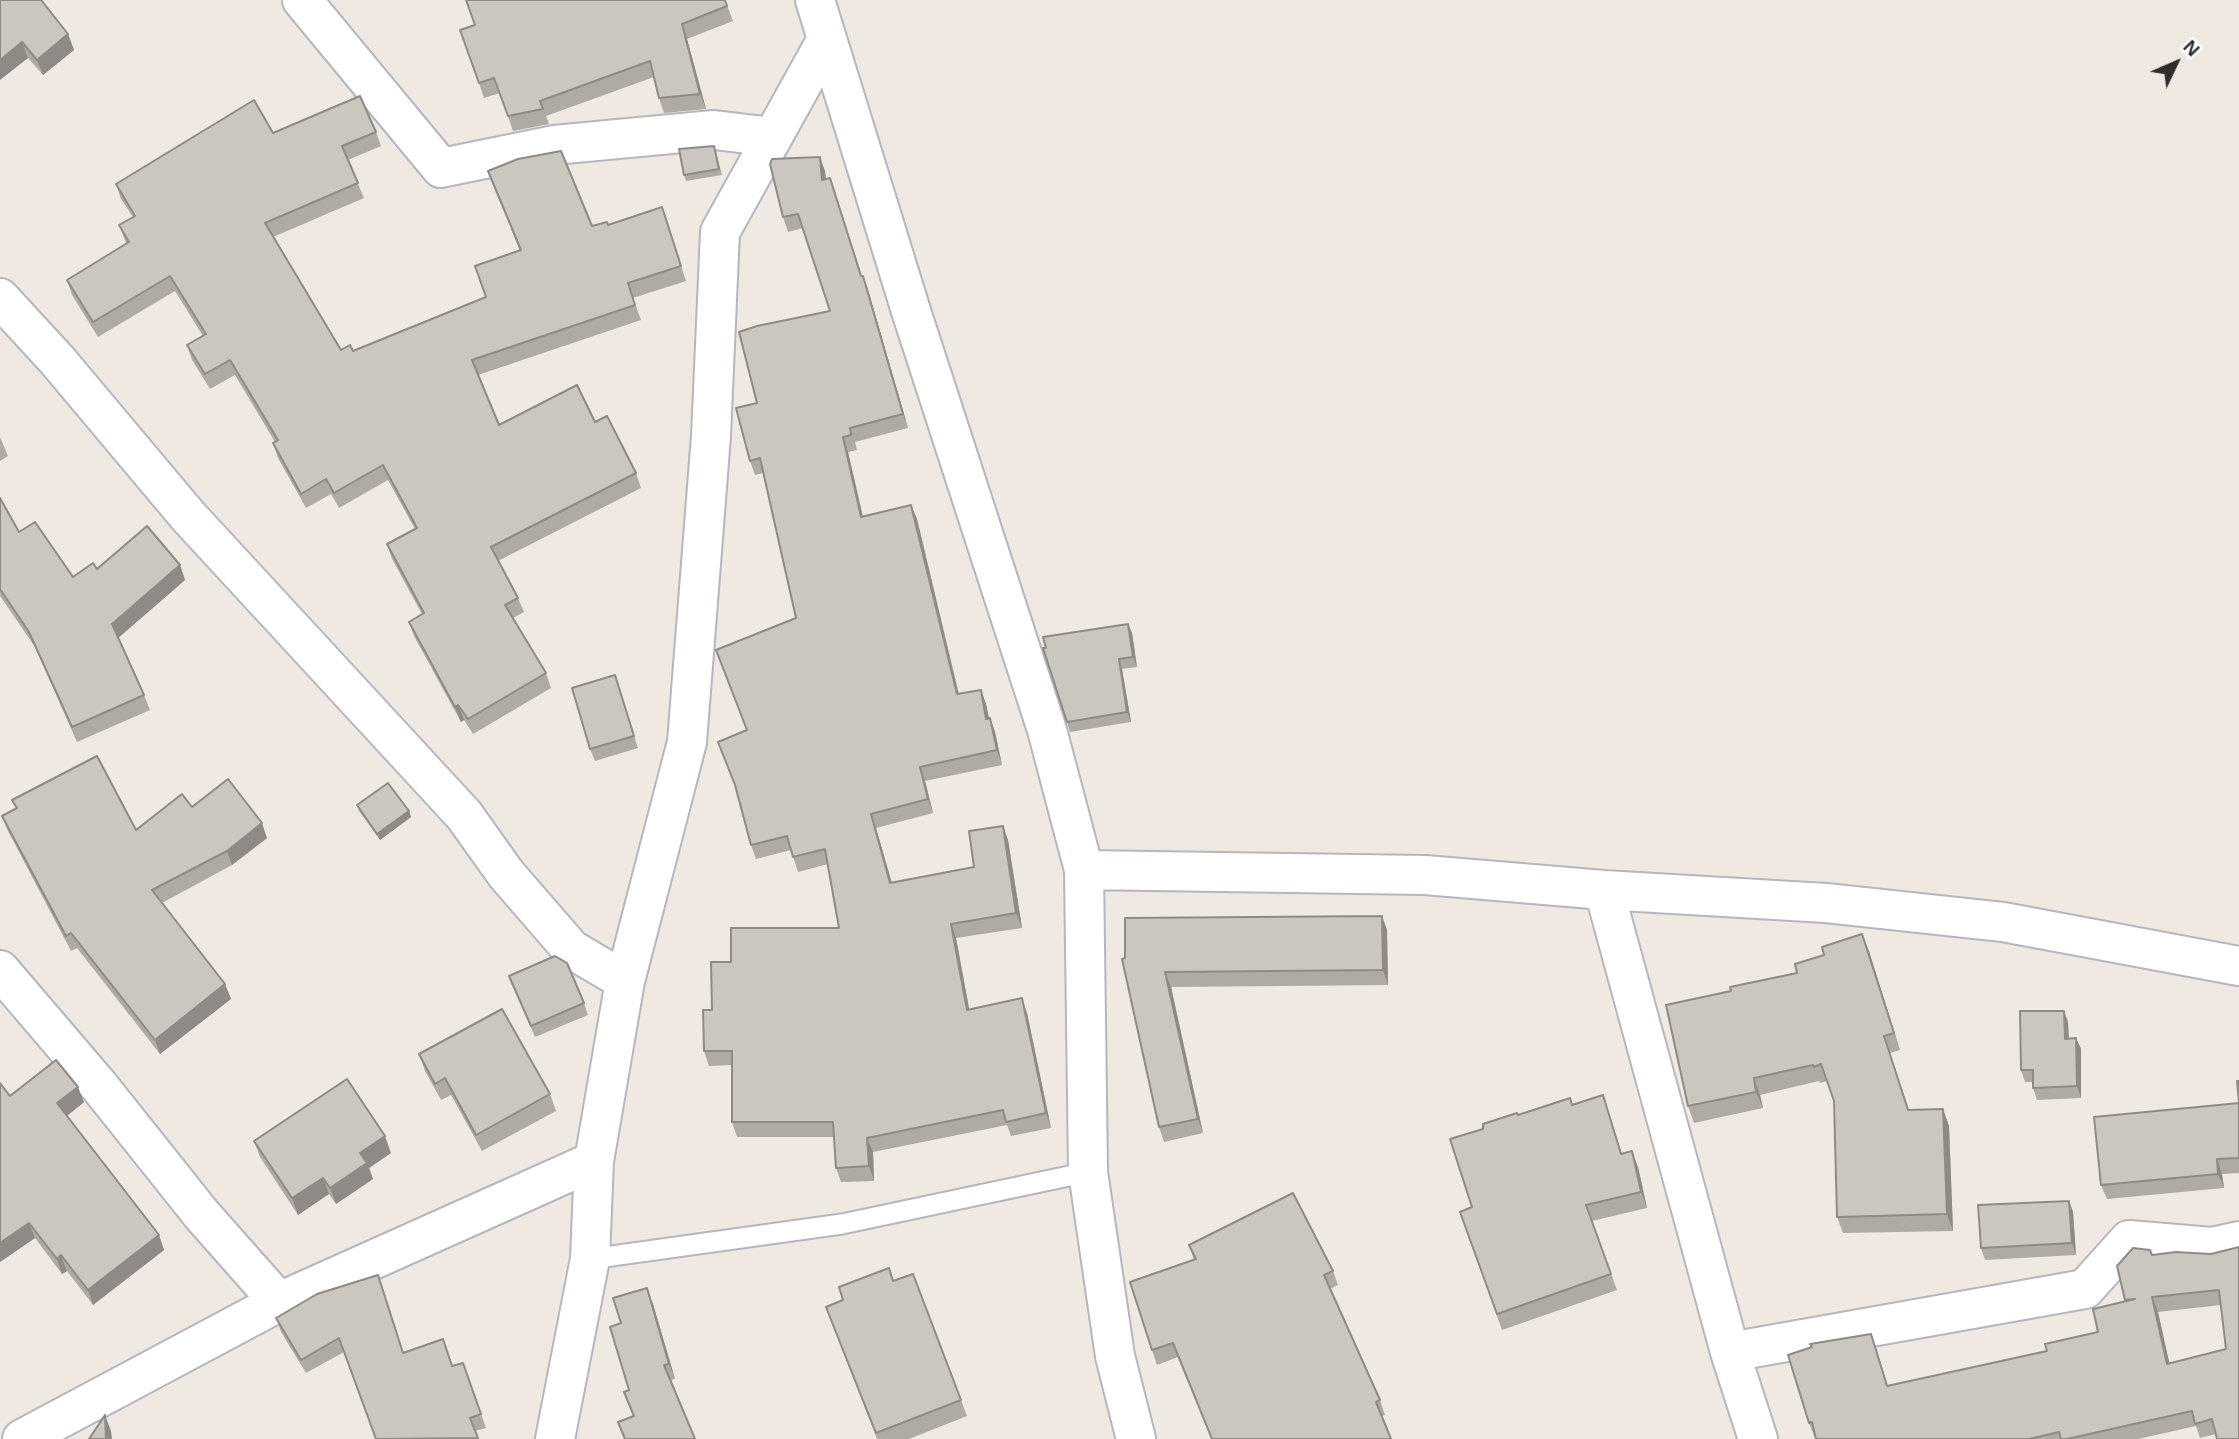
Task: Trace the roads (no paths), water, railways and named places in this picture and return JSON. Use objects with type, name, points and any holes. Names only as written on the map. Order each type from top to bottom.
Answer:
[{"type":"street","points":[[302,0],[441,168],[554,145],[714,130],[773,137]]},
{"type":"street","points":[[815,0],[1046,730],[1084,870],[1088,1172],[1115,1356],[1136,1439]]},
{"type":"street","points":[[555,1439],[590,1259],[594,1161],[625,981],[687,742],[711,436],[720,233],[827,41]]},
{"type":"street","points":[[0,298],[57,360],[188,516],[464,815],[506,873],[571,949],[625,981]]},
{"type":"street","points":[[1084,870],[1425,875],[1604,890],[1826,903],[2003,922],[2239,966]]},
{"type":"street","points":[[1604,890],[1730,1352],[1758,1439]]},
{"type":"street","points":[[0,970],[100,1087],[202,1215],[279,1302]]},
{"type":"street","points":[[22,1439],[279,1302],[594,1161]]},
{"type":"street","points":[[1730,1352],[2085,1289],[2129,1240],[2212,1247],[2239,1241]]},
{"type":"lane","points":[[590,1259],[842,1224],[1088,1172]]}]
